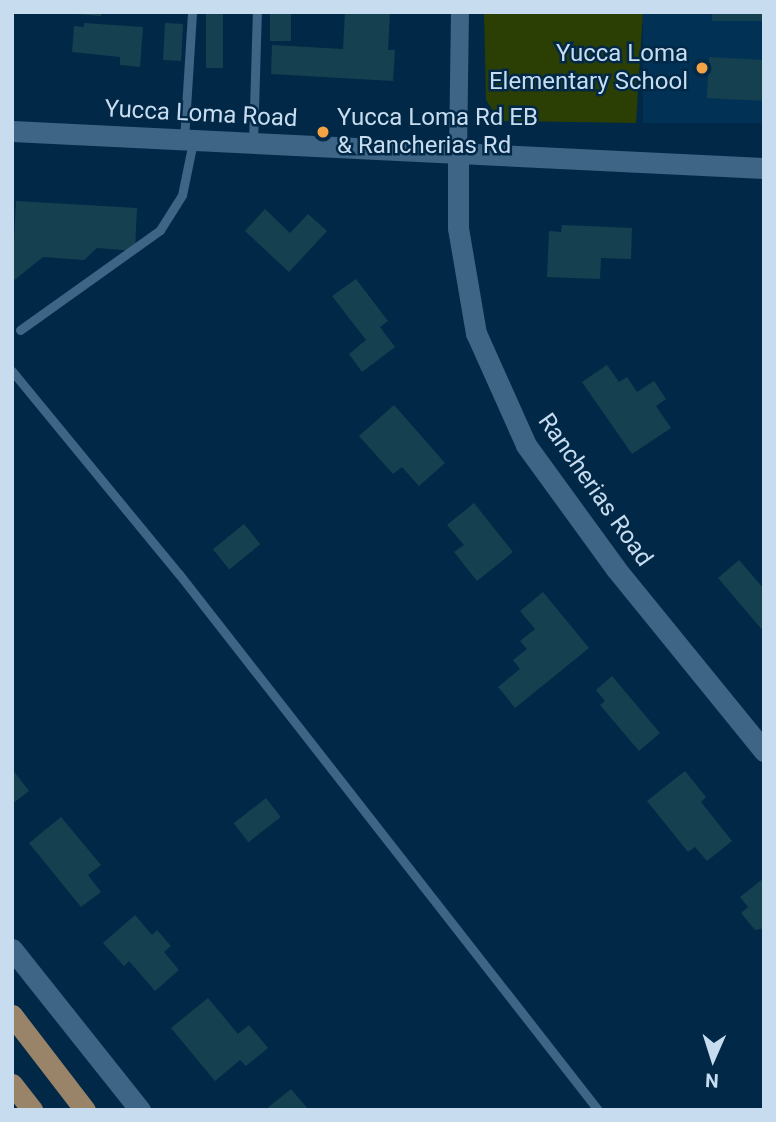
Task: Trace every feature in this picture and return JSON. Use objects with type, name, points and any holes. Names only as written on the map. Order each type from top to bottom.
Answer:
[{"type":"main road","points":[[12,1015],[85,1110]]},
{"type":"main road","points":[[12,1084],[32,1110]]},
{"type":"street","name":"Rancherias Road","points":[[460,12],[458,228],[476,333],[526,445],[616,569],[764,751]]},
{"type":"street","name":"Yucca Loma Road","points":[[12,131],[764,169]]},
{"type":"street","points":[[12,949],[140,1110]]},
{"type":"lane","points":[[20,330],[160,230],[181,195],[189,140],[192,12]]},
{"type":"lane","points":[[253,143],[257,12]]},
{"type":"lane","points":[[12,371],[179,575],[598,1110]]},
{"type":"shaded area","name":"Yucca Loma Elementary School","points":[[643,12],[764,12],[764,123],[643,123]]},
{"type":"green space","points":[[484,12],[643,12],[636,123],[500,121],[486,100]]},
{"type":"building","points":[[101,12],[101,16],[77,14]]},
{"type":"building","points":[[206,12],[223,12],[223,68],[206,68]]},
{"type":"building","points":[[270,12],[291,12],[291,41],[270,41]]},
{"type":"building","points":[[345,12],[390,12],[388,50],[395,50],[393,81],[271,74],[272,45],[343,49]]},
{"type":"building","points":[[712,12],[764,12],[764,21],[712,21]]},
{"type":"building","points":[[84,23],[143,27],[140,67],[120,65],[120,57],[72,52],[74,26],[84,27]]},
{"type":"building","points":[[165,23],[183,24],[181,61],[163,60]]},
{"type":"building","points":[[709,57],[764,60],[762,101],[707,98]]},
{"type":"building","points":[[16,201],[137,208],[135,251],[97,248],[84,260],[43,257],[12,282]]},
{"type":"building","points":[[265,209],[290,233],[308,214],[327,231],[289,272],[245,231]]},
{"type":"building","points":[[562,225],[632,228],[631,259],[601,258],[600,279],[547,277],[549,231],[561,232]]},
{"type":"building","points":[[356,279],[388,321],[380,327],[395,347],[362,372],[349,354],[366,340],[332,296]]},
{"type":"building","points":[[607,365],[619,382],[627,377],[637,392],[654,381],[666,399],[656,406],[671,428],[632,454],[582,382]]},
{"type":"building","points":[[394,405],[445,463],[419,486],[402,467],[393,474],[359,436]]},
{"type":"building","points":[[474,503],[513,552],[477,581],[454,552],[464,545],[447,525]]},
{"type":"building","points":[[244,524],[260,544],[229,569],[213,549]]},
{"type":"building","points":[[739,560],[764,589],[764,632],[718,578]]},
{"type":"building","points":[[543,592],[589,648],[515,708],[498,687],[520,669],[513,660],[527,649],[520,641],[535,629],[520,611]]},
{"type":"building","points":[[612,676],[660,733],[639,751],[600,705],[605,701],[596,690]]},
{"type":"building","points":[[12,769],[29,791],[12,804]]},
{"type":"building","points":[[685,771],[706,797],[701,802],[732,841],[707,861],[695,847],[688,852],[647,801]]},
{"type":"building","points":[[266,798],[281,817],[248,842],[234,823]]},
{"type":"building","points":[[61,817],[101,865],[88,875],[101,892],[81,907],[29,843]]},
{"type":"building","points":[[764,878],[764,928],[755,930],[741,913],[748,907],[740,897]]},
{"type":"building","points":[[135,915],[152,935],[157,930],[171,946],[164,952],[179,970],[155,991],[129,961],[124,966],[103,943]]},
{"type":"building","points":[[208,998],[238,1034],[249,1025],[268,1048],[246,1066],[240,1060],[215,1081],[171,1028]]},
{"type":"building","points":[[291,1089],[309,1110],[265,1110]]},
{"type":"place","name":"Yucca Loma Elementary School","points":[[702,68]]},
{"type":"place","name":"Yucca Loma Rd EB & Rancherias Rd","points":[[323,132]]}]
